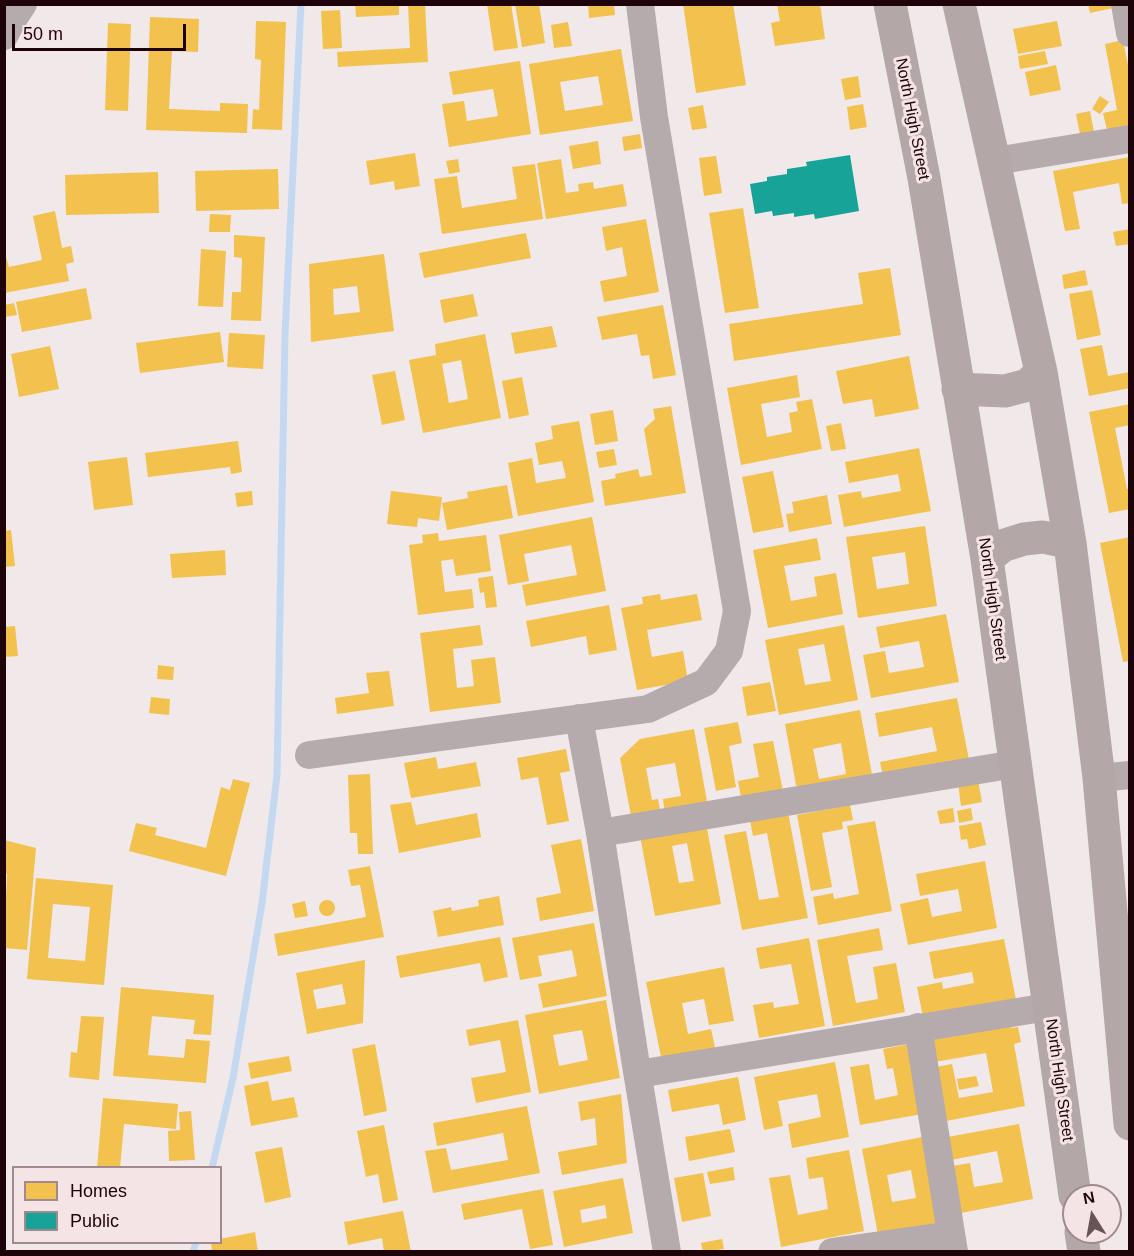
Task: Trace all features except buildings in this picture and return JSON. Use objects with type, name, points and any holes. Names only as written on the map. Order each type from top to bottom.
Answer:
[{"type":"highway","name":"North High Street","points":[[890,4],[924,178],[987,559],[1074,1184]]},
{"type":"highway","points":[[959,4],[1041,372],[1114,777],[1130,1124]]},
{"type":"highway","points":[[958,389],[1005,391],[1028,385],[1041,372]]},
{"type":"highway","points":[[987,559],[1002,546],[1023,539],[1043,537],[1070,543]]},
{"type":"street","points":[[4,36],[23,4]]},
{"type":"street","points":[[309,755],[648,709],[706,682],[729,651],[737,611],[654,117],[640,4]]},
{"type":"street","points":[[1125,4],[1130,33]]},
{"type":"street","points":[[995,161],[1130,139]]},
{"type":"street","points":[[579,718],[600,833],[667,1251]]},
{"type":"street","points":[[600,833],[1015,764]]},
{"type":"street","points":[[638,1074],[1048,1007]]},
{"type":"street","points":[[832,1251],[952,1243],[918,1027]]},
{"type":"waterway","points":[[212,1166],[233,1078],[262,903],[277,775],[285,334],[301,4]]},
{"type":"waterway","points":[[193,1252],[195,1244]]}]
